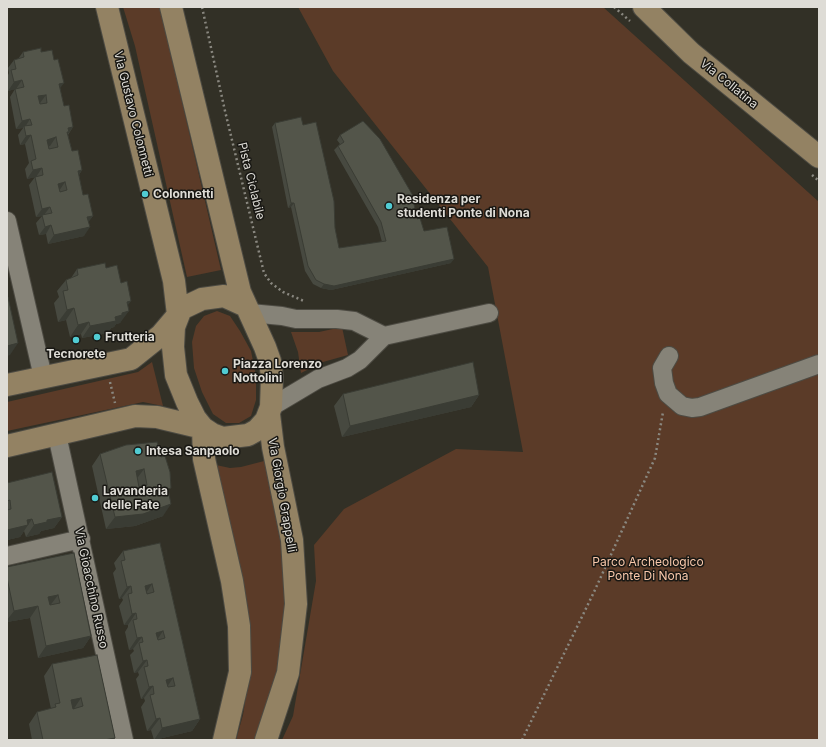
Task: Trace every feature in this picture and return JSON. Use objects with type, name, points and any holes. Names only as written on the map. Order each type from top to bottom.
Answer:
[{"type":"street","name":"Via Gustavo Colonnetti","points":[[107,7],[174,281],[178,315]]},
{"type":"street","points":[[171,7],[240,292],[270,361],[273,392],[270,410],[257,430],[248,435],[223,438],[212,434],[203,428],[195,418],[176,375],[174,327],[178,315]]},
{"type":"street","name":"Via Collatina","points":[[644,7],[691,53],[819,157]]},
{"type":"street","points":[[7,221],[13,279],[42,377]]},
{"type":"street","points":[[7,385],[131,359],[161,335],[188,304],[202,299],[215,297],[224,296],[248,309],[296,319],[337,319],[354,322],[384,336]]},
{"type":"street","points":[[270,410],[318,379],[347,368],[360,360],[384,336],[489,313]]},
{"type":"street","points":[[669,356],[662,368],[664,383],[668,394],[678,404],[692,408],[700,407],[819,364]]},
{"type":"street","name":"Via Giorgio Grappelli","points":[[266,740],[288,673],[296,604],[292,540],[273,447],[270,410]]},
{"type":"street","points":[[7,446],[135,416],[157,417],[203,428]]},
{"type":"street","points":[[203,428],[204,458],[232,581],[239,626],[240,672],[224,740]]},
{"type":"street","name":"Via Gioacchino Russo","points":[[57,435],[124,740]]},
{"type":"street","points":[[7,556],[81,540]]},
{"type":"path","name":"Pista Ciclabile","points":[[202,7],[225,111],[264,273],[283,292],[298,300],[310,302]]},
{"type":"path","points":[[110,378],[116,407]]},
{"type":"path","points":[[522,740],[594,592],[654,458],[663,409]]},
{"type":"green space","points":[[123,7],[160,7],[221,270],[187,277],[135,46]]},
{"type":"green space","name":"Parco Archeologico Ponte Di Nona","points":[[298,7],[603,7],[819,202],[819,740],[282,740],[293,716],[316,581],[314,545],[344,509],[456,449],[523,452],[488,267],[333,71]]},
{"type":"green space","points":[[217,311],[230,316],[240,331],[251,351],[256,376],[256,400],[251,416],[239,423],[226,423],[213,414],[202,392],[194,368],[192,342],[196,326],[204,316]]},
{"type":"green space","points":[[342,327],[348,355],[323,362],[301,373],[298,352],[291,332],[319,332]]},
{"type":"green space","points":[[152,362],[163,406],[143,402],[7,431],[7,402],[138,372]]},
{"type":"green space","points":[[268,460],[275,492],[288,594],[279,672],[256,740],[236,740],[243,715],[250,669],[216,465],[230,468],[241,467]]},
{"type":"building","points":[[41,48],[41,52],[52,50],[54,60],[58,59],[64,83],[59,84],[64,106],[69,105],[73,127],[68,128],[69,132],[67,132],[72,151],[78,150],[82,170],[78,171],[83,195],[88,194],[93,216],[87,217],[90,227],[54,235],[51,225],[45,227],[42,215],[52,213],[50,207],[42,209],[35,177],[43,175],[42,168],[33,170],[31,161],[36,159],[31,135],[26,136],[24,126],[32,125],[30,119],[22,121],[15,89],[24,87],[22,80],[14,82],[11,70],[16,69],[14,60],[24,57],[23,52]],"holes":[[[46,95],[47,103],[40,104],[38,96]],[[56,137],[58,147],[49,149],[47,140]],[[65,182],[67,190],[60,192],[58,184]]]},
{"type":"building","name":"Residenza per studenti Ponte di Nona","points":[[301,117],[303,125],[316,122],[334,201],[335,228],[339,248],[386,241],[381,222],[338,146],[344,142],[340,135],[363,121],[380,139],[412,194],[417,219],[420,218],[424,231],[447,227],[454,259],[334,286],[324,284],[316,280],[308,266],[294,203],[291,203],[275,123]]},
{"type":"building","points":[[105,263],[106,268],[117,265],[121,283],[127,281],[131,301],[127,302],[129,311],[115,317],[116,321],[90,326],[89,322],[78,325],[74,308],[67,310],[63,291],[68,290],[66,280],[78,275],[77,269]]},
{"type":"building","points":[[7,297],[18,343],[7,346]]},
{"type":"building","points":[[473,362],[479,395],[350,426],[343,394]]},
{"type":"building","points":[[157,442],[161,457],[165,456],[170,472],[171,488],[168,489],[171,504],[143,514],[115,517],[100,454],[126,445]],"holes":[[[144,469],[147,485],[139,487],[136,471]]]},
{"type":"building","points":[[52,472],[62,517],[47,520],[47,522],[34,525],[32,519],[27,520],[28,525],[7,530],[7,510],[11,509],[10,500],[7,501],[7,483]]},
{"type":"building","points":[[160,543],[200,719],[162,728],[160,718],[156,719],[150,695],[154,694],[153,686],[149,687],[144,667],[148,666],[147,660],[143,661],[139,643],[143,642],[142,637],[137,638],[133,620],[137,619],[136,613],[132,614],[128,594],[132,593],[131,586],[127,587],[121,561],[125,560],[123,551]],"holes":[[[152,584],[154,592],[147,594],[145,586]],[[163,631],[165,638],[158,640],[156,633]],[[173,678],[175,686],[168,687],[166,680]]]},
{"type":"building","points":[[74,553],[91,636],[46,646],[38,606],[14,611],[7,578],[7,567]],"holes":[[[58,595],[60,603],[50,605],[48,597]]]},
{"type":"building","points":[[97,655],[115,738],[104,740],[43,740],[37,712],[56,707],[55,704],[60,703],[52,664]],"holes":[[[81,698],[83,706],[73,709],[71,700]]]},
{"type":"place","name":"Colonnetti","points":[[145,194]]},
{"type":"place","name":"Residenza per studenti Ponte di Nona","points":[[389,206]]},
{"type":"place","name":"Frutteria","points":[[97,337]]},
{"type":"place","name":"Tecnorete","points":[[76,340]]},
{"type":"place","name":"Piazza Lorenzo Nottolini","points":[[225,371]]},
{"type":"place","name":"Intesa Sanpaolo","points":[[138,451]]},
{"type":"place","name":"Lavanderia delle Fate","points":[[95,498]]}]
